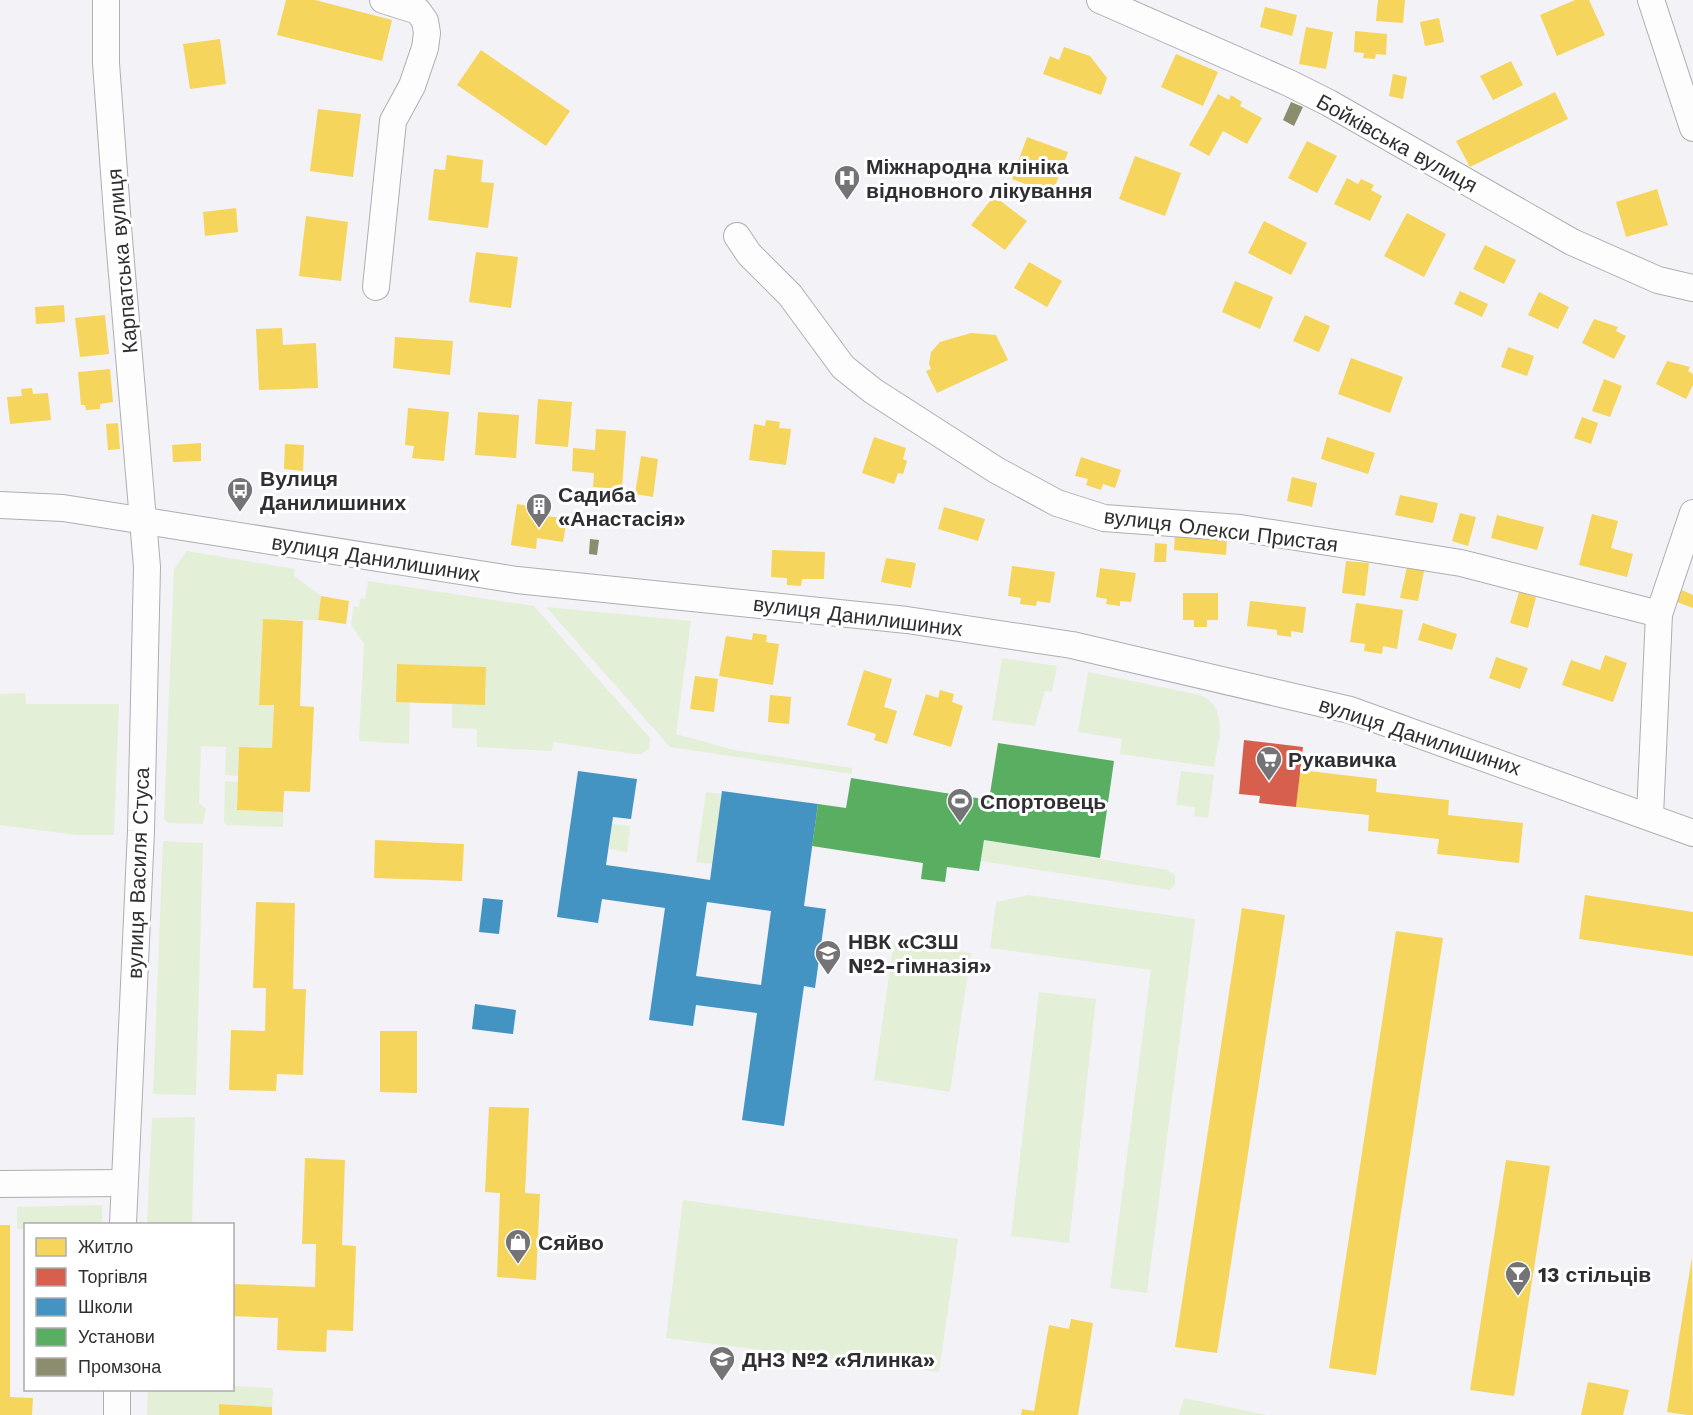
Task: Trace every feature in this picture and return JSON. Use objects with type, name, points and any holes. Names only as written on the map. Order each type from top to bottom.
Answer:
[{"type":"street","name":"Карпатська вулиця","points":[[106,0],[106,63],[118,227],[145,521]]},
{"type":"street","points":[[376,287],[393,121],[412,86],[425,48],[427,33],[425,21],[417,11],[383,0]]},
{"type":"street","name":"Бойківська вулиця","points":[[1100,0],[1248,64],[1329,103],[1572,242],[1658,280],[1693,288]]},
{"type":"street","points":[[1651,0],[1693,128]]},
{"type":"street","name":"вулиця Олекси Пристая","points":[[737,236],[749,254],[790,295],[843,367],[873,390],[996,470],[1057,503],[1104,519],[1240,528],[1461,563],[1659,614]]},
{"type":"street","name":"вулиця Данилишиних","points":[[0,505],[63,508],[517,580],[907,620],[1072,645],[1350,710],[1693,832]]},
{"type":"street","points":[[1650,816],[1659,614],[1693,513]]},
{"type":"street","name":"вулиця Василя Стуса","points":[[123,1223],[141,831],[147,567],[145,521]]},
{"type":"street","points":[[0,1184],[124,1183]]},
{"type":"street","points":[[117,1391],[117,1415]]},
{"type":"green space","points":[[187,551],[295,569],[294,576],[321,596],[318,620],[263,620],[259,705],[274,705],[272,748],[239,747],[238,776],[225,775],[226,747],[201,746],[199,803],[206,809],[203,824],[169,823],[164,820],[174,569]]},
{"type":"green space","points":[[368,581],[534,606],[650,738],[649,749],[641,754],[635,754],[553,742],[552,751],[477,747],[477,729],[452,728],[452,703],[485,705],[486,668],[398,664],[410,702],[409,744],[359,741],[364,644],[351,625],[354,606],[359,607],[360,598],[365,599]]},
{"type":"green space","points":[[546,607],[691,621],[676,734],[734,750],[852,768],[852,774],[670,747]]},
{"type":"green space","points":[[1002,658],[1057,666],[1052,692],[1045,691],[1035,726],[992,720]]},
{"type":"green space","points":[[1088,672],[1200,695],[1209,701],[1219,717],[1220,726],[1214,767],[1120,754],[1122,739],[1078,732]]},
{"type":"green space","points":[[25,693],[26,704],[119,704],[114,835],[77,835],[0,825],[0,694]]},
{"type":"green space","points":[[1181,771],[1214,775],[1208,818],[1194,816],[1195,807],[1176,805]]},
{"type":"green space","points":[[225,781],[238,782],[237,810],[283,812],[283,827],[227,825],[224,822]]},
{"type":"green space","points":[[706,792],[722,794],[712,864],[696,862]]},
{"type":"green space","points":[[612,824],[630,826],[627,852],[609,849]]},
{"type":"green space","points":[[984,840],[1168,870],[1175,876],[1175,884],[1170,890],[980,861]]},
{"type":"green space","points":[[163,841],[203,843],[196,1095],[153,1094]]},
{"type":"green space","points":[[1029,895],[1195,919],[1147,1293],[1110,1288],[1151,970],[990,948],[996,902]]},
{"type":"green space","points":[[894,942],[971,953],[950,1092],[874,1080]]},
{"type":"green space","points":[[1039,992],[1096,999],[1069,1243],[1011,1236]]},
{"type":"green space","points":[[195,1117],[192,1223],[147,1223],[152,1118]]},
{"type":"green space","points":[[683,1200],[958,1239],[939,1372],[666,1338]]},
{"type":"green space","points":[[102,1205],[102,1223],[24,1223],[24,1229],[17,1229],[17,1207]]},
{"type":"green space","points":[[234,1386],[273,1388],[272,1407],[220,1404],[219,1415],[147,1415],[148,1391],[234,1391]]},
{"type":"green space","points":[[1184,1398],[1267,1415],[1179,1415]]},
{"type":"building: Житло","points":[[286,0],[315,0],[392,20],[382,61],[277,35]]},
{"type":"building: Житло","points":[[1378,0],[1405,0],[1403,23],[1376,21]]},
{"type":"building: Житло","points":[[1575,0],[1589,0],[1605,35],[1557,56],[1540,15]]},
{"type":"building: Житло","points":[[1265,7],[1297,15],[1292,36],[1260,27]]},
{"type":"building: Житло","points":[[1439,18],[1444,42],[1425,46],[1420,22]]},
{"type":"building: Житло","points":[[1306,27],[1333,32],[1326,69],[1299,64]]},
{"type":"building: Житло","points":[[1355,31],[1387,34],[1386,55],[1376,54],[1375,59],[1363,58],[1364,53],[1354,52]]},
{"type":"building: Житло","points":[[220,39],[226,84],[190,89],[183,44]]},
{"type":"building: Житло","points":[[1064,47],[1090,56],[1107,78],[1101,95],[1043,74],[1050,56],[1059,60]]},
{"type":"building: Житло","points":[[481,50],[570,111],[546,146],[457,85]]},
{"type":"building: Житло","points":[[1176,54],[1218,72],[1203,106],[1161,87]]},
{"type":"building: Житло","points":[[1511,61],[1523,85],[1493,100],[1480,76]]},
{"type":"building: Житло","points":[[1393,74],[1407,77],[1403,99],[1389,96]]},
{"type":"building: Житло","points":[[1555,92],[1568,119],[1470,167],[1456,141]]},
{"type":"building: Житло","points":[[1218,94],[1229,100],[1231,95],[1242,102],[1240,106],[1262,118],[1247,144],[1223,131],[1209,156],[1189,145]]},
{"type":"building: Житло","points":[[318,109],[361,114],[353,177],[310,171]]},
{"type":"building: Житло","points":[[1027,137],[1068,152],[1052,194],[1012,179]]},
{"type":"building: Житло","points":[[1307,141],[1337,156],[1317,193],[1288,178]]},
{"type":"building: Житло","points":[[447,155],[483,160],[481,182],[494,183],[488,228],[428,220],[434,169],[445,170]]},
{"type":"building: Житло","points":[[1135,156],[1181,173],[1165,216],[1119,199]]},
{"type":"building: Житло","points":[[1347,178],[1358,184],[1361,179],[1374,185],[1371,190],[1382,196],[1370,221],[1334,204]]},
{"type":"building: Житло","points":[[1657,189],[1668,225],[1626,237],[1616,202]]},
{"type":"building: Житло","points":[[994,196],[1027,221],[1005,250],[971,225]]},
{"type":"building: Житло","points":[[236,208],[238,232],[205,236],[203,212]]},
{"type":"building: Житло","points":[[1407,213],[1446,234],[1424,277],[1384,256]]},
{"type":"building: Житло","points":[[306,216],[348,222],[341,281],[299,276]]},
{"type":"building: Житло","points":[[1264,221],[1307,243],[1291,275],[1248,253]]},
{"type":"building: Житло","points":[[1485,245],[1516,260],[1504,284],[1473,269]]},
{"type":"building: Житло","points":[[476,252],[518,257],[511,308],[469,302]]},
{"type":"building: Житло","points":[[1029,262],[1062,281],[1047,307],[1014,288]]},
{"type":"building: Житло","points":[[1235,281],[1273,297],[1260,329],[1222,312]]},
{"type":"building: Житло","points":[[1460,291],[1488,304],[1482,317],[1454,304]]},
{"type":"building: Житло","points":[[1539,292],[1569,307],[1558,329],[1528,315]]},
{"type":"building: Житло","points":[[64,305],[65,322],[36,324],[35,307]]},
{"type":"building: Житло","points":[[105,315],[109,354],[80,357],[75,318]]},
{"type":"building: Житло","points":[[1305,315],[1330,326],[1319,352],[1293,341]]},
{"type":"building: Житло","points":[[1594,319],[1618,327],[1616,331],[1626,336],[1614,359],[1582,343]]},
{"type":"building: Житло","points":[[282,328],[283,345],[316,343],[318,388],[259,390],[256,329]]},
{"type":"building: Житло","points":[[971,333],[996,335],[1008,360],[937,393],[926,371],[931,369],[929,364],[931,352],[940,342]]},
{"type":"building: Житло","points":[[395,337],[453,341],[450,375],[393,368]]},
{"type":"building: Житло","points":[[1508,347],[1534,356],[1527,376],[1501,367]]},
{"type":"building: Житло","points":[[1351,358],[1403,377],[1390,413],[1338,394]]},
{"type":"building: Житло","points":[[1667,361],[1690,367],[1688,371],[1693,374],[1693,385],[1686,399],[1656,384]]},
{"type":"building: Житло","points":[[110,369],[113,402],[100,404],[100,409],[86,410],[85,405],[81,405],[78,372]]},
{"type":"building: Житло","points":[[1604,379],[1622,386],[1610,417],[1592,411]]},
{"type":"building: Житло","points":[[32,388],[33,394],[48,393],[51,420],[10,424],[7,397],[22,396],[21,389]]},
{"type":"building: Житло","points":[[538,399],[572,402],[568,447],[535,444]]},
{"type":"building: Житло","points":[[408,408],[449,412],[444,461],[412,458],[414,446],[405,445]]},
{"type":"building: Житло","points":[[478,412],[519,415],[516,458],[475,455]]},
{"type":"building: Житло","points":[[1582,417],[1598,423],[1591,444],[1574,438]]},
{"type":"building: Житло","points":[[766,420],[780,422],[779,428],[791,429],[786,465],[749,460],[754,424],[765,426]]},
{"type":"building: Житло","points":[[118,423],[120,449],[108,450],[106,424]]},
{"type":"building: Житло","points":[[596,429],[626,431],[622,489],[593,487],[594,473],[572,471],[573,448],[595,450]]},
{"type":"building: Житло","points":[[874,437],[906,448],[903,459],[907,461],[903,474],[898,473],[894,484],[862,473]]},
{"type":"building: Житло","points":[[1327,437],[1375,453],[1368,474],[1321,459]]},
{"type":"building: Житло","points":[[201,443],[201,461],[173,462],[172,445]]},
{"type":"building: Житло","points":[[285,444],[304,445],[303,471],[284,469]]},
{"type":"building: Житло","points":[[641,456],[658,459],[653,497],[635,494]]},
{"type":"building: Житло","points":[[1081,457],[1121,470],[1115,488],[1103,484],[1101,490],[1086,485],[1088,479],[1075,476]]},
{"type":"building: Житло","points":[[1292,477],[1317,483],[1312,507],[1287,501]]},
{"type":"building: Житло","points":[[1400,495],[1438,503],[1433,523],[1395,515]]},
{"type":"building: Житло","name":"Садиба «Анастасія»","points":[[517,504],[542,508],[540,515],[567,519],[563,542],[537,538],[536,549],[511,545]]},
{"type":"building: Житло","points":[[944,507],[985,519],[978,541],[938,529]]},
{"type":"building: Житло","points":[[1460,513],[1476,517],[1468,546],[1452,541]]},
{"type":"building: Житло","points":[[1592,514],[1618,521],[1611,548],[1633,554],[1627,577],[1579,565]]},
{"type":"building: Житло","points":[[1497,515],[1544,527],[1537,550],[1491,538]]},
{"type":"building: Житло","points":[[1175,535],[1227,541],[1226,555],[1174,550]]},
{"type":"building: Житло","points":[[1155,543],[1167,544],[1166,562],[1154,562]]},
{"type":"building: Житло","points":[[772,550],[825,552],[824,579],[802,579],[801,586],[787,585],[787,578],[771,577]]},
{"type":"building: Житло","points":[[886,558],[916,563],[911,588],[881,582]]},
{"type":"building: Житло","points":[[1346,561],[1369,563],[1365,596],[1342,593]]},
{"type":"building: Житло","points":[[1012,566],[1055,572],[1050,603],[1037,601],[1036,606],[1020,604],[1021,598],[1008,596]]},
{"type":"building: Житло","points":[[1407,567],[1424,571],[1418,601],[1400,598]]},
{"type":"building: Житло","points":[[1100,568],[1136,573],[1131,602],[1120,601],[1120,606],[1106,604],[1107,599],[1096,597]]},
{"type":"building: Житло","points":[[1682,590],[1693,595],[1693,608],[1677,602]]},
{"type":"building: Житло","points":[[1519,592],[1536,597],[1528,628],[1510,623]]},
{"type":"building: Житло","points":[[1183,593],[1218,593],[1218,620],[1207,620],[1207,627],[1194,627],[1194,620],[1183,620]]},
{"type":"building: Житло","points":[[321,596],[349,601],[346,624],[318,620]]},
{"type":"building: Житло","points":[[1250,601],[1306,607],[1303,633],[1291,631],[1291,637],[1277,635],[1277,630],[1247,626]]},
{"type":"building: Житло","points":[[1356,603],[1403,610],[1397,649],[1383,646],[1382,654],[1364,651],[1365,644],[1350,642]]},
{"type":"building: Житло","points":[[263,619],[303,621],[300,706],[314,707],[310,792],[284,791],[283,812],[237,810],[239,747],[272,748],[274,705],[259,705]]},
{"type":"building: Житло","points":[[1423,623],[1457,634],[1452,650],[1418,640]]},
{"type":"building: Житло","points":[[753,633],[767,635],[766,642],[779,644],[773,685],[719,676],[726,636],[752,640]]},
{"type":"building: Житло","points":[[1605,655],[1627,663],[1613,702],[1562,685],[1571,660],[1600,670]]},
{"type":"building: Житло","points":[[1496,657],[1528,668],[1520,689],[1489,678]]},
{"type":"building: Житло","points":[[397,664],[486,667],[485,705],[396,702]]},
{"type":"building: Житло","points":[[864,670],[892,679],[884,707],[897,711],[887,744],[874,740],[876,734],[847,725]]},
{"type":"building: Житло","points":[[695,676],[718,679],[714,712],[690,709]]},
{"type":"building: Житло","points":[[940,690],[954,694],[952,702],[963,706],[951,747],[913,735],[926,694],[938,698]]},
{"type":"building: Житло","points":[[770,695],[791,697],[789,724],[768,722]]},
{"type":"building: Житло","points":[[1300,770],[1377,779],[1376,792],[1449,800],[1448,815],[1523,823],[1519,863],[1437,854],[1439,839],[1368,831],[1369,815],[1296,807]]},
{"type":"building: Житло","points":[[375,840],[464,844],[462,881],[374,878]]},
{"type":"building: Житло","points":[[1585,895],[1693,912],[1693,956],[1579,939]]},
{"type":"building: Житло","points":[[256,902],[295,903],[293,989],[306,989],[303,1075],[277,1074],[276,1091],[229,1090],[231,1030],[265,1031],[266,988],[253,988]]},
{"type":"building: Житло","points":[[1242,908],[1285,915],[1217,1353],[1175,1347]]},
{"type":"building: Житло","points":[[1396,931],[1443,938],[1376,1375],[1329,1368]]},
{"type":"building: Житло","points":[[380,1031],[417,1031],[417,1093],[380,1092]]},
{"type":"building: Житло","points":[[489,1107],[529,1108],[525,1193],[540,1194],[536,1280],[497,1277],[500,1193],[485,1192]]},
{"type":"building: Житло","points":[[305,1158],[345,1160],[342,1245],[356,1246],[353,1331],[327,1330],[326,1352],[277,1350],[278,1318],[234,1316],[234,1284],[315,1287],[316,1244],[302,1244]]},
{"type":"building: Житло","points":[[1506,1160],[1550,1166],[1514,1396],[1470,1390]]},
{"type":"building: Житло","points":[[0,1225],[10,1225],[10,1397],[33,1398],[32,1415],[0,1415]]},
{"type":"building: Житло","points":[[1692,1257],[1693,1415],[1687,1415],[1667,1412]]},
{"type":"building: Житло","points":[[1071,1319],[1093,1323],[1078,1415],[1021,1415],[1022,1409],[1034,1411],[1049,1325],[1069,1329]]},
{"type":"building: Житло","points":[[1588,1382],[1629,1390],[1623,1415],[1581,1415]]},
{"type":"building: Житло","points":[[219,1404],[272,1407],[272,1415],[219,1415]]},
{"type":"building: Торгівля","name":"Рукавичка","points":[[1244,740],[1303,747],[1296,807],[1259,803],[1260,796],[1239,794]]},
{"type":"building: Школи","points":[[578,771],[637,779],[631,819],[613,817],[606,865],[710,880],[722,791],[818,804],[804,906],[826,909],[815,988],[804,986],[784,1126],[742,1120],[757,1013],[696,1005],[693,1026],[649,1020],[665,908],[602,899],[598,923],[557,917]],"holes":[[[707,902],[771,911],[761,985],[696,976]]]},
{"type":"building: Школи","points":[[483,898],[503,900],[499,934],[479,932]]},
{"type":"building: Школи","points":[[475,1004],[516,1010],[513,1034],[472,1029]]},
{"type":"building: Установи","name":"Спортовець","points":[[998,743],[1114,761],[1100,858],[984,840],[979,871],[947,867],[945,882],[921,879],[923,863],[812,846],[818,804],[846,808],[851,778],[989,800]]},
{"type":"building: Промзона","points":[[1291,102],[1303,107],[1294,126],[1283,120]]},
{"type":"building: Промзона","points":[[590,539],[599,540],[597,555],[589,554]]},
{"type":"place","name":"Міжнародна клініка відновного лікування","points":[[847,201]]},
{"type":"place","name":"Вулиця Данилишиних","points":[[240,513]]},
{"type":"place","name":"Садиба «Анастасія»","points":[[539,529]]},
{"type":"place","name":"Рукавичка","points":[[1269,782]]},
{"type":"place","name":"Спортовець","points":[[960,824]]},
{"type":"place","name":"НВК «СЗШ №2-гімназія»","points":[[828,976]]},
{"type":"place","name":"Сяйво","points":[[518,1265]]},
{"type":"place","name":"13 стільців","points":[[1518,1297]]},
{"type":"place","name":"ДНЗ №2 «Ялинка»","points":[[722,1382]]}]
